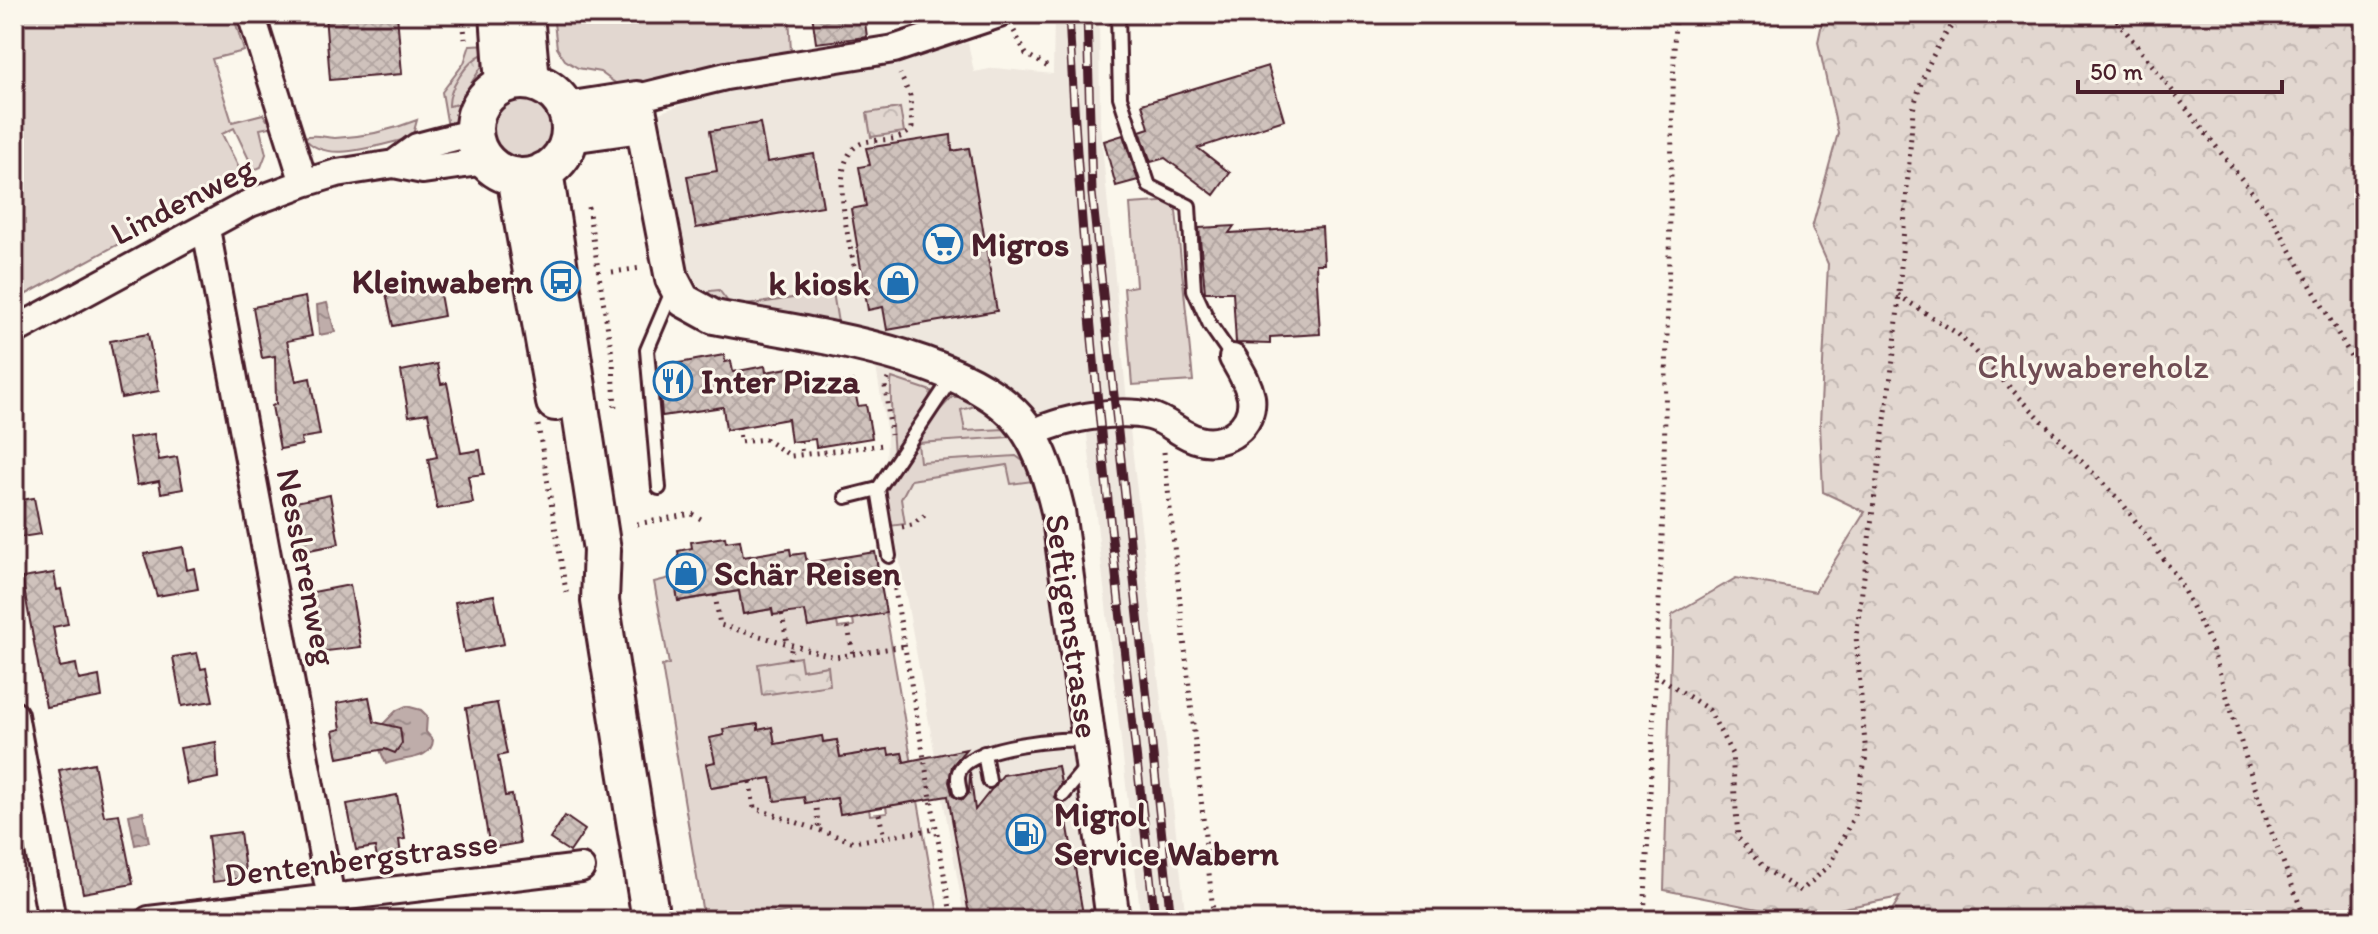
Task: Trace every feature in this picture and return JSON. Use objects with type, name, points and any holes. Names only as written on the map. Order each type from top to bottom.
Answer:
[{"type":"main road","points":[[499,14],[518,83]]},
{"type":"main road","points":[[518,83],[525,14]]},
{"type":"main road","points":[[505,160],[565,151],[568,123],[546,87],[518,83],[481,103],[505,160],[602,550],[585,605],[651,920]]},
{"type":"street","points":[[251,14],[304,183]]},
{"type":"street","points":[[568,123],[639,112],[726,76],[883,51],[1006,21]]},
{"type":"street","points":[[639,112],[674,286]]},
{"type":"street","name":"Lindenweg","points":[[14,331],[250,203],[304,183],[337,173],[394,164],[417,147],[505,160]]},
{"type":"street","name":"Nesslerenweg","points":[[206,229],[334,908]]},
{"type":"street","name":"Seftigenstrasse","points":[[674,286],[688,305],[714,317],[898,356],[953,376],[1010,410],[1030,435],[1045,467],[1058,511],[1113,920]]},
{"type":"street","points":[[1030,435],[1050,424],[1128,414],[1149,415],[1193,439],[1219,442],[1239,430],[1250,410],[1248,385],[1233,358]]},
{"type":"street","points":[[14,715],[52,920]]},
{"type":"street","name":"Dentenbergstrasse","points":[[149,920],[334,908],[581,868]]},
{"type":"lane","points":[[1118,14],[1120,97],[1149,186],[1189,206],[1194,290],[1210,325],[1233,358]]},
{"type":"lane","points":[[659,488],[647,350],[674,286]]},
{"type":"lane","points":[[889,556],[878,489],[953,376]]},
{"type":"lane","points":[[846,497],[878,489]]},
{"type":"lane","points":[[960,791],[958,779],[962,767],[984,753],[1063,739],[1090,750],[1063,795]]},
{"type":"lane","points":[[984,753],[989,781]]},
{"type":"path","points":[[463,14],[465,39]]},
{"type":"path","points":[[1644,920],[1655,674],[1675,14]]},
{"type":"path","points":[[1655,674],[1709,710],[1732,754],[1738,838],[1765,869],[1801,891],[1829,866],[1854,816],[1866,756],[1856,636],[1898,295],[1913,110],[1923,75],[1940,38],[1961,14]]},
{"type":"path","points":[[2112,14],[2273,219],[2364,379]]},
{"type":"path","points":[[1006,21],[1026,54],[1048,67]]},
{"type":"path","points":[[845,283],[860,280],[841,183],[844,159],[859,144],[902,136],[914,123],[908,87],[883,51]]},
{"type":"path","points":[[1898,295],[1958,334],[2122,503],[2177,577],[2211,645],[2258,797],[2304,916]]},
{"type":"path","points":[[887,472],[892,433],[885,386],[898,356]]},
{"type":"path","points":[[603,363],[625,360]]},
{"type":"path","points":[[535,410],[585,605]]},
{"type":"path","points":[[739,427],[740,442],[765,439],[791,456],[889,445]]},
{"type":"path","points":[[800,441],[802,455]]},
{"type":"path","points":[[1165,473],[1214,920]]},
{"type":"path","points":[[637,524],[692,514],[701,519]]},
{"type":"path","points":[[889,556],[952,920]]},
{"type":"path","points":[[715,595],[720,625],[835,657],[905,646]]},
{"type":"path","points":[[782,614],[789,659]]},
{"type":"path","points":[[848,627],[853,654]]},
{"type":"path","points":[[750,782],[754,808],[854,842],[936,829]]},
{"type":"path","points":[[815,801],[819,830]]},
{"type":"path","points":[[879,814],[884,837]]},
{"type":"shaded area","points":[[1054,14],[1099,14],[1100,124],[1128,412],[1186,920],[1141,920],[1084,407],[1041,415],[724,309],[688,285],[653,115],[731,87],[968,43],[974,72],[995,68],[1053,74]]},
{"type":"shaded area","points":[[875,361],[890,364],[985,407],[1022,447],[1040,486],[1102,920],[965,920],[886,486],[887,434]]},
{"type":"green space","points":[[14,14],[233,14],[244,51],[212,59],[232,122],[263,114],[267,120],[274,121],[275,126],[260,129],[266,154],[261,167],[254,170],[234,128],[222,134],[243,176],[14,301]]},
{"type":"green space","points":[[553,14],[789,14],[791,52],[625,90],[600,72],[578,68],[565,60],[557,48]]},
{"type":"green space","name":"Chlywabereholz","points":[[1824,14],[2364,14],[2364,920],[1886,920],[1900,897],[1798,917],[1664,890],[1672,615],[1736,578],[1815,592],[1865,512],[1823,492],[1820,424],[1828,264],[1812,228],[1838,133],[1818,42]]},
{"type":"green space","points":[[490,44],[491,65],[457,120],[448,127],[442,92],[464,63],[470,45]]},
{"type":"green space","points":[[483,54],[482,66],[458,104],[449,106],[460,76]]},
{"type":"green space","points":[[522,94],[547,104],[557,129],[547,154],[522,164],[497,154],[487,129],[497,104]]},
{"type":"green space","points":[[900,108],[904,132],[871,137],[867,113]]},
{"type":"green space","points":[[417,120],[412,138],[355,151],[326,151],[313,146],[304,137],[356,136]]},
{"type":"green space","points":[[1175,201],[1193,381],[1132,385],[1124,288],[1136,286],[1130,204]]},
{"type":"green space","points":[[719,290],[732,307],[833,292],[838,323],[836,327],[724,308],[706,296],[710,291]]},
{"type":"green space","points":[[892,378],[931,391],[927,407],[894,453],[891,401]]},
{"type":"green space","points":[[952,397],[963,397],[975,406],[961,410],[965,431],[1005,429],[1012,437],[918,443],[920,462],[1016,456],[1027,464],[1033,481],[1011,484],[1007,465],[911,480],[901,499],[905,524],[890,526],[884,488],[937,413]]},
{"type":"green space","points":[[674,577],[679,601],[739,591],[743,614],[772,609],[773,615],[789,613],[804,604],[808,627],[837,622],[838,628],[854,626],[853,619],[886,613],[914,776],[906,778],[902,753],[889,755],[887,749],[853,755],[841,763],[837,740],[823,742],[822,736],[776,750],[772,728],[758,730],[757,724],[724,729],[724,735],[711,738],[715,762],[707,765],[711,788],[771,778],[775,801],[804,797],[805,803],[836,791],[840,814],[869,809],[870,815],[887,813],[886,806],[918,801],[939,920],[805,920],[804,915],[790,917],[789,911],[755,917],[755,920],[704,920],[662,666],[669,664],[654,582]]},
{"type":"green space","points":[[800,657],[802,670],[828,666],[830,685],[762,695],[758,664]]},
{"type":"water","points":[[327,303],[335,332],[319,335],[317,305]]},
{"type":"water","points":[[406,706],[421,710],[427,716],[426,732],[433,740],[431,747],[422,755],[386,764],[380,750],[398,749],[403,735],[393,724],[380,727],[397,710]]},
{"type":"water","points":[[143,812],[149,842],[135,845],[129,815]]},
{"type":"building","points":[[325,14],[397,14],[402,74],[330,80]]},
{"type":"building","points":[[812,14],[864,14],[867,37],[816,43]]},
{"type":"building","points":[[1268,66],[1284,120],[1198,148],[1230,173],[1214,195],[1165,158],[1151,162],[1140,131],[1149,128],[1142,104]]},
{"type":"building","points":[[760,123],[767,162],[814,154],[823,206],[696,228],[687,176],[717,171],[710,131]]},
{"type":"building","points":[[951,135],[952,151],[969,148],[997,311],[887,330],[883,307],[868,310],[851,209],[866,206],[859,167],[870,165],[866,148]]},
{"type":"building","points":[[1123,135],[1138,180],[1116,186],[1104,141]]},
{"type":"building","points":[[1234,226],[1229,233],[1322,227],[1324,264],[1316,264],[1320,334],[1270,337],[1270,344],[1236,343],[1233,292],[1205,292],[1199,228]]},
{"type":"building","points":[[438,283],[444,316],[393,326],[386,293]]},
{"type":"building","points":[[305,297],[312,336],[287,341],[296,381],[310,378],[320,435],[301,438],[302,445],[280,449],[272,406],[276,404],[275,356],[262,358],[253,307]]},
{"type":"building","points":[[148,334],[159,391],[121,398],[110,341]]},
{"type":"building","points":[[724,355],[725,362],[731,361],[733,372],[765,366],[766,372],[788,368],[791,385],[830,379],[831,384],[853,381],[858,406],[866,405],[872,438],[816,447],[815,439],[791,442],[788,419],[726,430],[723,407],[662,416],[660,392],[666,391],[662,366]]},
{"type":"building","points":[[437,364],[441,384],[447,383],[461,453],[480,450],[484,474],[468,476],[473,503],[437,509],[428,459],[437,457],[428,413],[409,416],[401,371]]},
{"type":"building","points":[[154,434],[159,460],[177,457],[183,489],[161,493],[159,481],[137,485],[129,438]]},
{"type":"building","points":[[330,495],[339,544],[300,552],[291,503]]},
{"type":"building","points":[[34,498],[41,534],[14,538],[14,501]]},
{"type":"building","points":[[725,537],[726,542],[740,540],[743,557],[790,549],[791,555],[805,553],[807,563],[875,552],[886,613],[808,627],[805,611],[773,615],[772,609],[743,614],[739,591],[678,601],[674,577],[682,575],[678,551],[692,548],[691,542]]},
{"type":"building","points":[[183,547],[187,570],[194,568],[198,589],[157,596],[144,554]]},
{"type":"building","points":[[54,573],[57,590],[61,589],[68,624],[53,627],[60,667],[76,664],[79,680],[99,676],[102,697],[46,707],[22,578]]},
{"type":"building","points":[[350,585],[361,647],[319,652],[308,593]]},
{"type":"building","points":[[494,595],[504,644],[464,652],[455,602]]},
{"type":"building","points":[[197,653],[201,669],[206,668],[213,701],[182,706],[173,657]]},
{"type":"building","points":[[369,697],[374,722],[400,728],[402,743],[395,753],[385,749],[338,758],[333,731],[341,729],[337,703]]},
{"type":"building","points":[[497,703],[507,754],[498,756],[505,796],[512,795],[520,843],[490,848],[466,708]]},
{"type":"building","points":[[758,724],[758,730],[772,727],[775,744],[822,736],[823,742],[837,740],[840,757],[888,749],[889,755],[902,753],[904,762],[966,749],[952,766],[949,782],[953,796],[963,800],[969,793],[970,772],[975,810],[1003,775],[1058,766],[1061,783],[1054,797],[1064,804],[1084,920],[970,920],[948,796],[840,814],[837,798],[805,803],[804,797],[775,801],[771,778],[711,788],[706,764],[715,762],[710,738],[724,735],[723,729]]},
{"type":"building","points":[[216,742],[218,778],[187,784],[180,748]]},
{"type":"building","points":[[94,763],[104,816],[119,814],[133,884],[83,893],[59,770]]},
{"type":"building","points":[[397,795],[405,839],[399,840],[401,855],[377,859],[375,847],[356,850],[347,804]]},
{"type":"building","points":[[565,816],[585,830],[570,852],[550,839]]},
{"type":"building","points":[[240,832],[246,878],[213,882],[208,836]]},
{"type":"railway","points":[[1069,14],[1093,354],[1155,920]]},
{"type":"railway","points":[[1087,14],[1092,193],[1171,920]]},
{"type":"place","name":"Migros","points":[[943,244]]},
{"type":"place","name":"Kleinwabern","points":[[561,281]]},
{"type":"place","name":"k kiosk","points":[[898,283]]},
{"type":"place","name":"Inter Pizza","points":[[673,381]]},
{"type":"place","name":"Schär Reisen","points":[[686,573]]},
{"type":"place","name":"Migrol Service Wabern","points":[[1026,834]]}]
